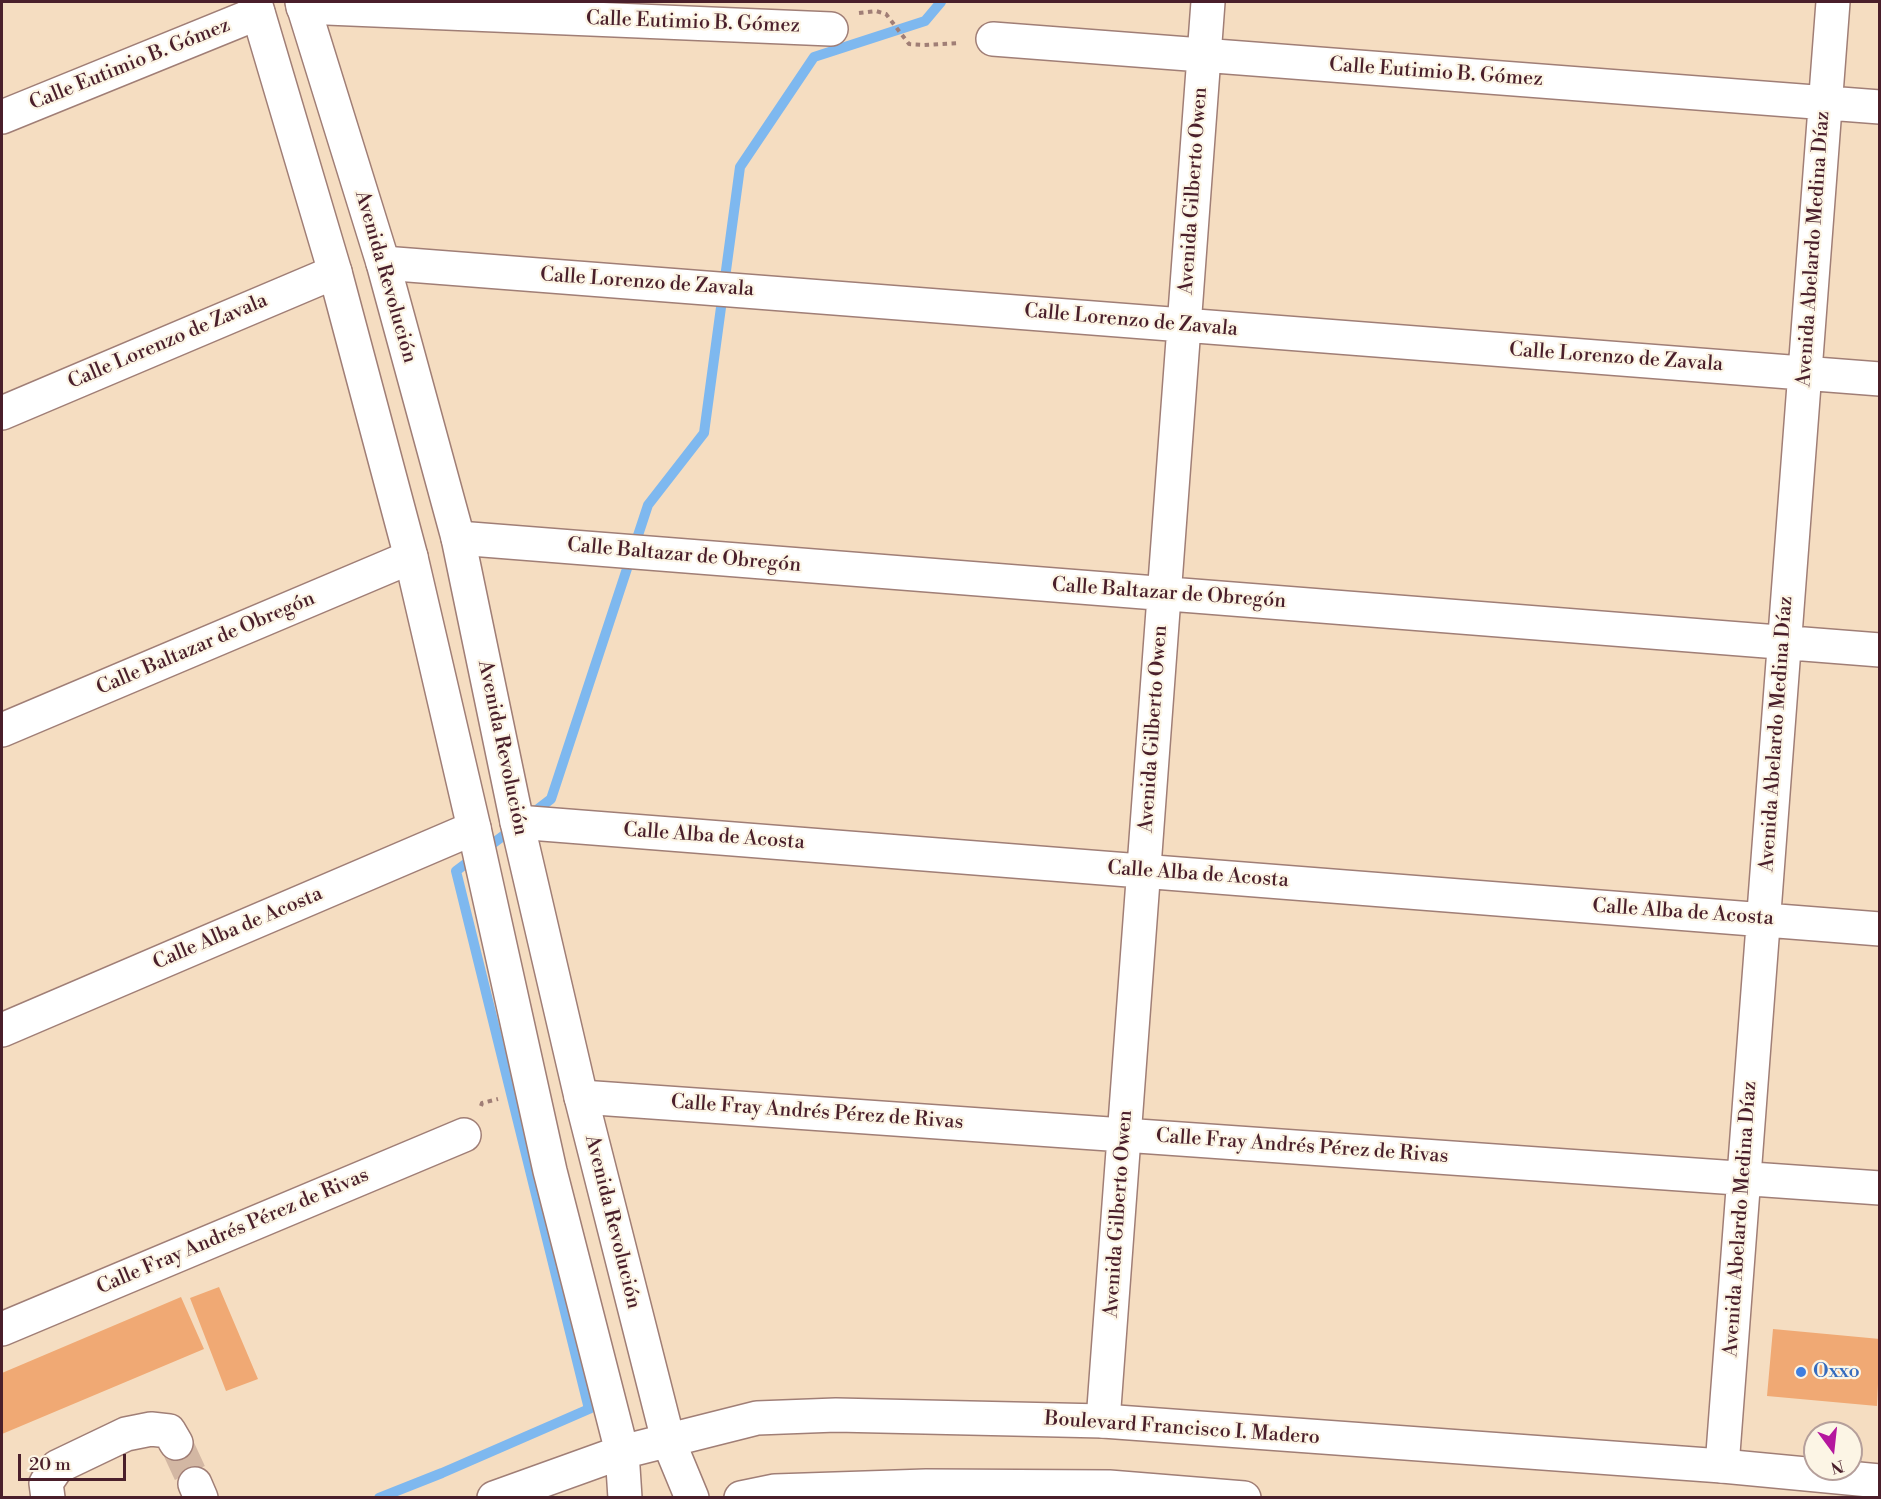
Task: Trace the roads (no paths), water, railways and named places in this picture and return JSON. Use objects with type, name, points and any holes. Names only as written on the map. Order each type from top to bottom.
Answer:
[{"type":"street","name":"Avenida Gilberto Owen","points":[[1103,1421],[1208,2]]},
{"type":"street","name":"Avenida Abelardo Medina Díaz","points":[[1722,1466],[1833,2]]},
{"type":"street","name":"Calle Eutimio B. Gómez","points":[[302,4],[831,29]]},
{"type":"street","name":"Avenida Revolución","points":[[302,4],[383,263],[458,538],[517,822],[581,1097],[668,1440],[692,1497]]},
{"type":"street","name":"Calle Eutimio B. Gómez","points":[[2,117],[256,7]]},
{"type":"street","points":[[256,7],[334,272],[411,557],[550,1171],[622,1452],[625,1497]]},
{"type":"street","name":"Calle Eutimio B. Gómez","points":[[993,39],[1880,107]]},
{"type":"street","name":"Calle Lorenzo de Zavala","points":[[383,263],[1880,379]]},
{"type":"street","name":"Calle Lorenzo de Zavala","points":[[2,413],[334,272]]},
{"type":"street","name":"Calle Baltazar de Obregón","points":[[458,538],[1880,650]]},
{"type":"street","name":"Calle Baltazar de Obregón","points":[[2,730],[411,557]]},
{"type":"street","name":"Calle Alba de Acosta","points":[[517,822],[1880,929]]},
{"type":"street","name":"Calle Alba de Acosta","points":[[2,1030],[474,828]]},
{"type":"street","name":"Calle Fray Andrés Pérez de Rivas","points":[[581,1097],[1880,1188]]},
{"type":"street","name":"Calle Fray Andrés Pérez de Rivas","points":[[2,1329],[464,1135]]},
{"type":"street","name":"Boulevard Francisco I. Madero","points":[[494,1497],[622,1452],[757,1418],[836,1415],[1103,1421],[1722,1466],[1880,1481]]},
{"type":"street","points":[[48,1497],[46,1483],[57,1467],[126,1434],[151,1429],[169,1431],[176,1443]]},
{"type":"street","points":[[741,1497],[774,1491],[926,1486],[1110,1487],[1244,1497]]},
{"type":"waterway","points":[[529,816],[551,799],[648,505],[704,433],[740,167],[814,57],[925,21],[941,2]]},
{"type":"waterway","points":[[379,1498],[589,1409],[456,871],[515,827]]},
{"type":"tunnel","points":[[176,1443],[195,1484]]},
{"type":"place","name":"Oxxo","points":[[1801,1372]]}]
